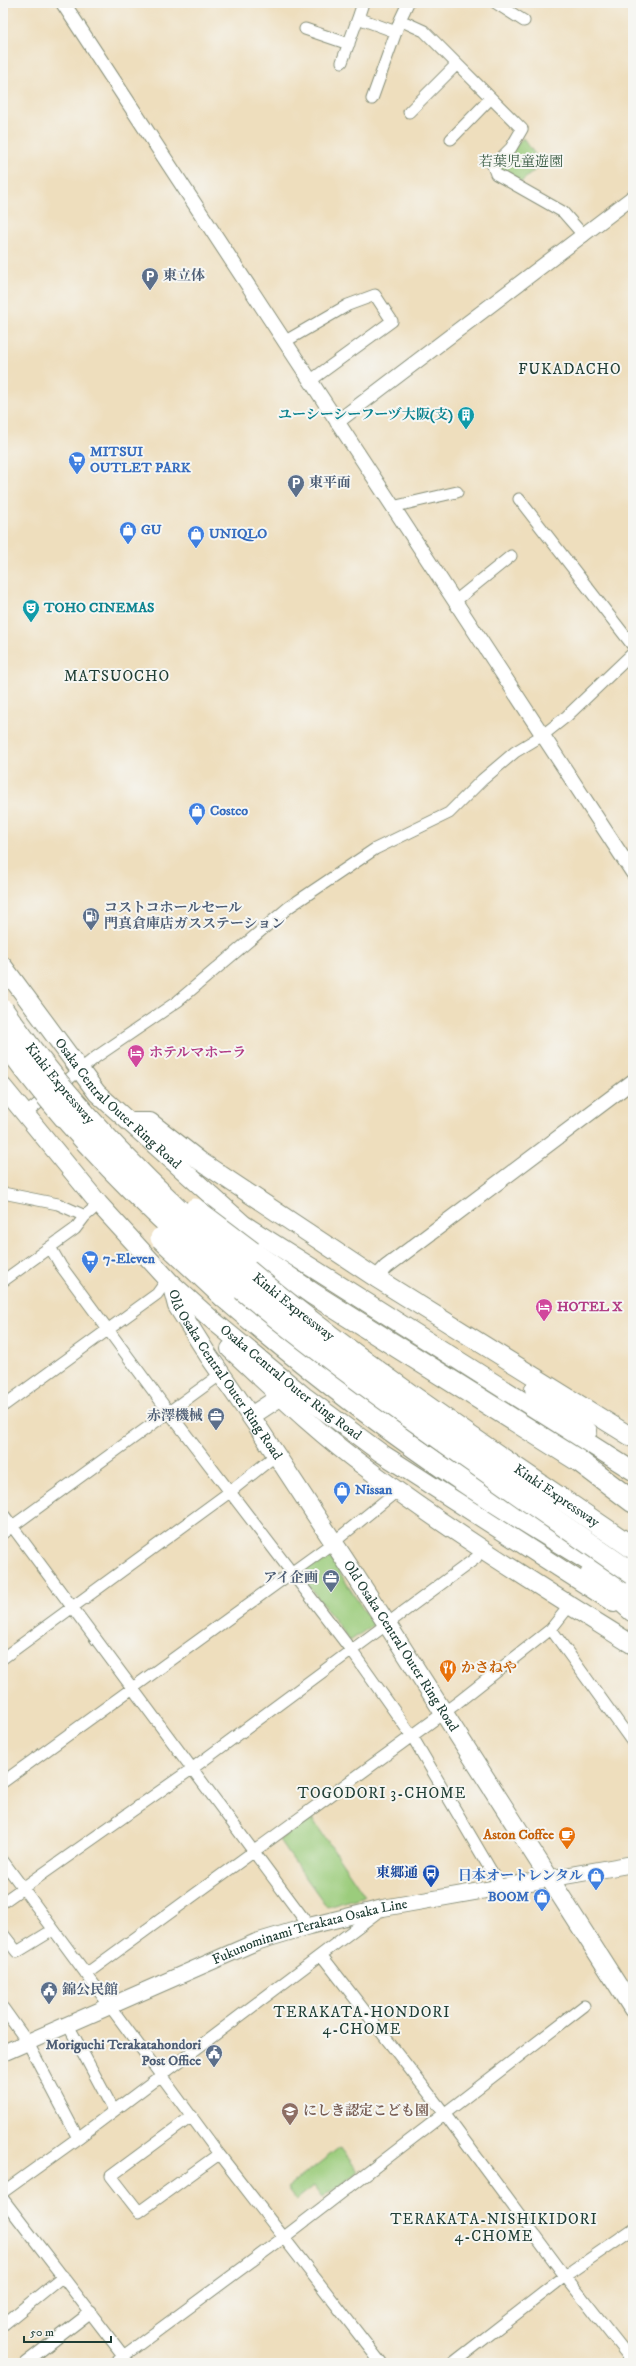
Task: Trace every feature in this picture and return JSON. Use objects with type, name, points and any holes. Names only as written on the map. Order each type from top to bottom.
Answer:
[{"type":"highway","name":"Kinki Expressway","points":[[3,1010],[26,1044],[72,1102],[117,1151],[164,1198],[222,1250],[341,1344],[633,1548]]},
{"type":"highway","name":"Kinki Expressway","points":[[3,1040],[57,1111],[104,1164],[154,1214],[209,1263],[331,1360],[495,1479],[633,1574]]},
{"type":"highway","points":[[26,1044],[75,1099],[120,1145],[214,1223],[313,1294],[579,1461],[633,1502]]},
{"type":"highway","points":[[3,1052],[52,1117],[100,1174],[145,1222],[220,1294],[290,1354],[421,1452],[541,1532],[633,1588]]},
{"type":"highway","points":[[541,1532],[602,1582],[633,1611]]},
{"type":"main road","name":"Osaka Central Outer Ring Road","points":[[3,966],[96,1093],[243,1224],[633,1471]]},
{"type":"main road","name":"Osaka Central Outer Ring Road","points":[[3,1087],[24,1115],[99,1204],[169,1281],[190,1301],[299,1392],[381,1453],[633,1615]]},
{"type":"main road","points":[[129,1122],[150,1122],[200,1160],[376,1278],[633,1438]]},
{"type":"main road","name":"Old Osaka Central Outer Ring Road","points":[[169,1281],[178,1306],[221,1374],[334,1542],[633,2009]]},
{"type":"main road","points":[[190,1301],[201,1322],[280,1397],[368,1470],[432,1516],[633,1645]]},
{"type":"main road","points":[[448,1322],[558,1406],[633,1468]]},
{"type":"main road","points":[[250,1416],[280,1397]]},
{"type":"main road","name":"Fukunominami Terakata Osaka Line","points":[[3,2053],[256,1942],[309,1926],[383,1908],[500,1886],[550,1879],[633,1864]]},
{"type":"street","points":[[62,3],[633,873]]},
{"type":"street","points":[[342,62],[358,18],[361,3]]},
{"type":"street","points":[[372,99],[400,20],[408,3]]},
{"type":"street","points":[[496,3],[524,20]]},
{"type":"street","points":[[358,18],[396,32]]},
{"type":"street","points":[[400,20],[424,31],[522,129],[511,148],[493,166],[496,174],[564,212],[584,236]]},
{"type":"street","points":[[305,29],[349,44]]},
{"type":"street","points":[[409,112],[458,64]]},
{"type":"street","points":[[451,139],[492,98]]},
{"type":"street","points":[[337,422],[633,198]]},
{"type":"street","points":[[284,342],[348,305],[375,295],[392,321],[310,381]]},
{"type":"street","points":[[392,507],[457,492]]},
{"type":"street","points":[[519,499],[633,646]]},
{"type":"street","points":[[454,602],[511,556]]},
{"type":"street","points":[[24,1115],[80,1071],[178,1001],[289,907],[375,849],[449,813],[482,780],[515,752],[543,735],[578,706],[633,653]]},
{"type":"street","points":[[376,1278],[386,1267],[633,1081]]},
{"type":"street","points":[[3,1193],[58,1204],[85,1216]]},
{"type":"street","points":[[3,1281],[75,1229],[85,1216],[99,1204]]},
{"type":"street","points":[[50,1247],[60,1266],[168,1411],[231,1491],[291,1573],[351,1650],[412,1736],[500,1886]]},
{"type":"street","points":[[3,1406],[157,1294],[169,1281]]},
{"type":"street","points":[[3,1533],[168,1411],[221,1374]]},
{"type":"street","points":[[3,1658],[231,1491],[276,1455]]},
{"type":"street","points":[[3,1782],[334,1542],[398,1491]]},
{"type":"street","points":[[3,1514],[309,1926]]},
{"type":"street","points":[[3,1902],[22,1887],[193,1768],[476,1558]]},
{"type":"street","points":[[86,1974],[253,1850],[444,1712],[551,1629],[570,1605]]},
{"type":"street","points":[[551,1629],[633,1743]]},
{"type":"street","points":[[3,1861],[219,2154],[381,2363]]},
{"type":"street","points":[[3,2192],[322,1956],[383,1908]]},
{"type":"street","points":[[3,1934],[17,1952],[53,1930]]},
{"type":"street","points":[[322,1956],[444,2113],[565,2276],[633,2362]]},
{"type":"street","points":[[114,2363],[127,2359],[584,2006]]},
{"type":"street","points":[[3,2008],[28,2043],[78,2138]]},
{"type":"street","points":[[68,2025],[114,2111]]},
{"type":"street","points":[[192,2116],[111,2176],[139,2212],[219,2154]]},
{"type":"street","points":[[3,2199],[127,2359]]},
{"type":"street","points":[[453,2363],[565,2276],[633,2229]]},
{"type":"street","points":[[3,2325],[63,2276]]},
{"type":"street","points":[[25,2363],[91,2312]]},
{"type":"green space","name":"若葉児童遊園","points":[[523,138],[542,164],[521,182],[500,173],[498,166]]},
{"type":"green space","points":[[326,1551],[373,1625],[350,1641],[298,1571]]},
{"type":"green space","points":[[311,1817],[365,1896],[327,1907],[279,1840]]},
{"type":"green space","points":[[340,2147],[358,2171],[323,2198],[314,2186],[296,2200],[287,2188]]},
{"type":"place","name":"東立体","points":[[150,291]]},
{"type":"place","name":"ユーシーシーフーヅ大阪(支)","points":[[466,430]]},
{"type":"place","name":"MITSUI OUTLET PARK","points":[[77,475]]},
{"type":"place","name":"東平面","points":[[296,498]]},
{"type":"place","name":"GU","points":[[128,545]]},
{"type":"place","name":"UNIQLO","points":[[196,549]]},
{"type":"place","name":"TOHO CINEMAS","points":[[31,623]]},
{"type":"place","name":"Costco","points":[[197,826]]},
{"type":"place","name":"コストコホールセール 門真倉庫店ガスステーション","points":[[91,931]]},
{"type":"place","name":"ホテルマホーラ","points":[[136,1068]]},
{"type":"place","name":"7-Eleven","points":[[90,1274]]},
{"type":"place","name":"HOTEL X","points":[[544,1322]]},
{"type":"place","name":"赤澤機械","points":[[216,1431]]},
{"type":"place","name":"Nissan","points":[[342,1505]]},
{"type":"place","name":"アイ企画","points":[[331,1593]]},
{"type":"place","name":"かさねや","points":[[448,1683]]},
{"type":"place","name":"Aston Coffee","points":[[567,1850]]},
{"type":"place","name":"東郷通","points":[[431,1888]]},
{"type":"place","name":"日本オートレンタル","points":[[596,1891]]},
{"type":"place","name":"BOOM","points":[[542,1912]]},
{"type":"place","name":"錦公民館","points":[[49,2005]]},
{"type":"place","name":"Moriguchi Terakatahondori Post Office","points":[[214,2068]]},
{"type":"place","name":"にしき認定こども園","points":[[290,2126]]},
{"type":"district","name":"FUKADACHO","points":[[570,369]]},
{"type":"district","name":"MATSUOCHO","points":[[117,676]]},
{"type":"district","name":"TOGODORI 3-CHOME","points":[[382,1793]]},
{"type":"district","name":"TERAKATA-HONDORI 4-CHOME","points":[[362,2020]]},
{"type":"district","name":"TERAKATA-NISHIKIDORI 4-CHOME","points":[[494,2228]]}]
